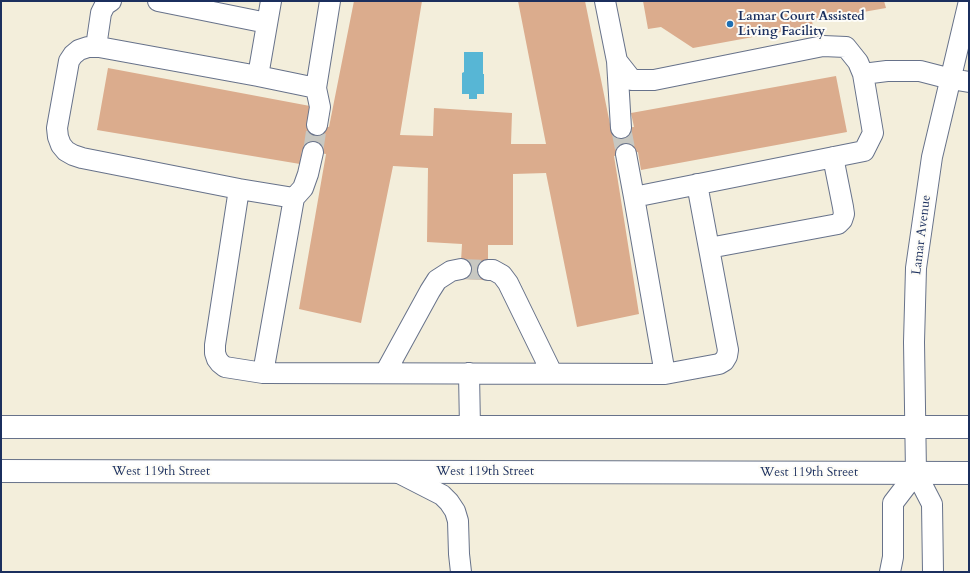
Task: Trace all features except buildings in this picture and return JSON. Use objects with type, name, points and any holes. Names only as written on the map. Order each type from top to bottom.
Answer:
[{"type":"main road","points":[[1,427],[969,427]]},
{"type":"main road","name":"West 119th Street","points":[[1,471],[969,473]]},
{"type":"street","points":[[96,47],[101,13],[105,5],[111,1]]},
{"type":"street","points":[[158,1],[268,23]]},
{"type":"street","points":[[258,76],[271,1]]},
{"type":"street","points":[[317,125],[320,107],[316,88],[330,1]]},
{"type":"street","points":[[605,1],[617,61],[622,128]]},
{"type":"street","name":"Lamar Avenue","points":[[916,473],[914,342],[916,268],[932,157],[960,80],[969,1]]},
{"type":"street","points":[[617,61],[632,80],[654,80],[823,46],[846,48],[858,62],[863,74],[873,133],[864,150],[634,197]]},
{"type":"street","points":[[294,198],[82,158],[66,151],[61,145],[57,128],[69,61],[79,50],[96,47],[316,88]]},
{"type":"street","points":[[863,74],[887,71],[920,71],[960,80]]},
{"type":"street","points":[[263,373],[294,198],[303,188],[313,152]]},
{"type":"street","points":[[626,154],[665,374]]},
{"type":"street","points":[[709,248],[838,224],[842,220],[844,214],[833,157]]},
{"type":"street","points":[[240,189],[215,345],[217,359],[225,367],[263,373],[665,374],[719,364],[724,361],[727,356],[728,350],[697,184]]},
{"type":"street","points":[[385,373],[430,290],[438,280],[451,271],[461,269]]},
{"type":"street","points":[[488,270],[493,270],[502,276],[508,283],[552,373]]},
{"type":"street","points":[[469,373],[470,428]]},
{"type":"street","points":[[397,472],[442,495],[455,511],[458,521],[461,572]]},
{"type":"street","points":[[890,572],[893,558],[894,503],[916,473],[932,504],[933,572]]},
{"type":"water","points":[[464,52],[483,52],[484,94],[477,94],[477,99],[469,99],[469,94],[462,94]]},
{"type":"tunnel","points":[[313,152],[317,125]]},
{"type":"tunnel","points":[[621,128],[626,154]]},
{"type":"tunnel","points":[[461,269],[488,270]]},
{"type":"place","name":"Lamar Court Assisted Living Facility","points":[[730,24]]}]
